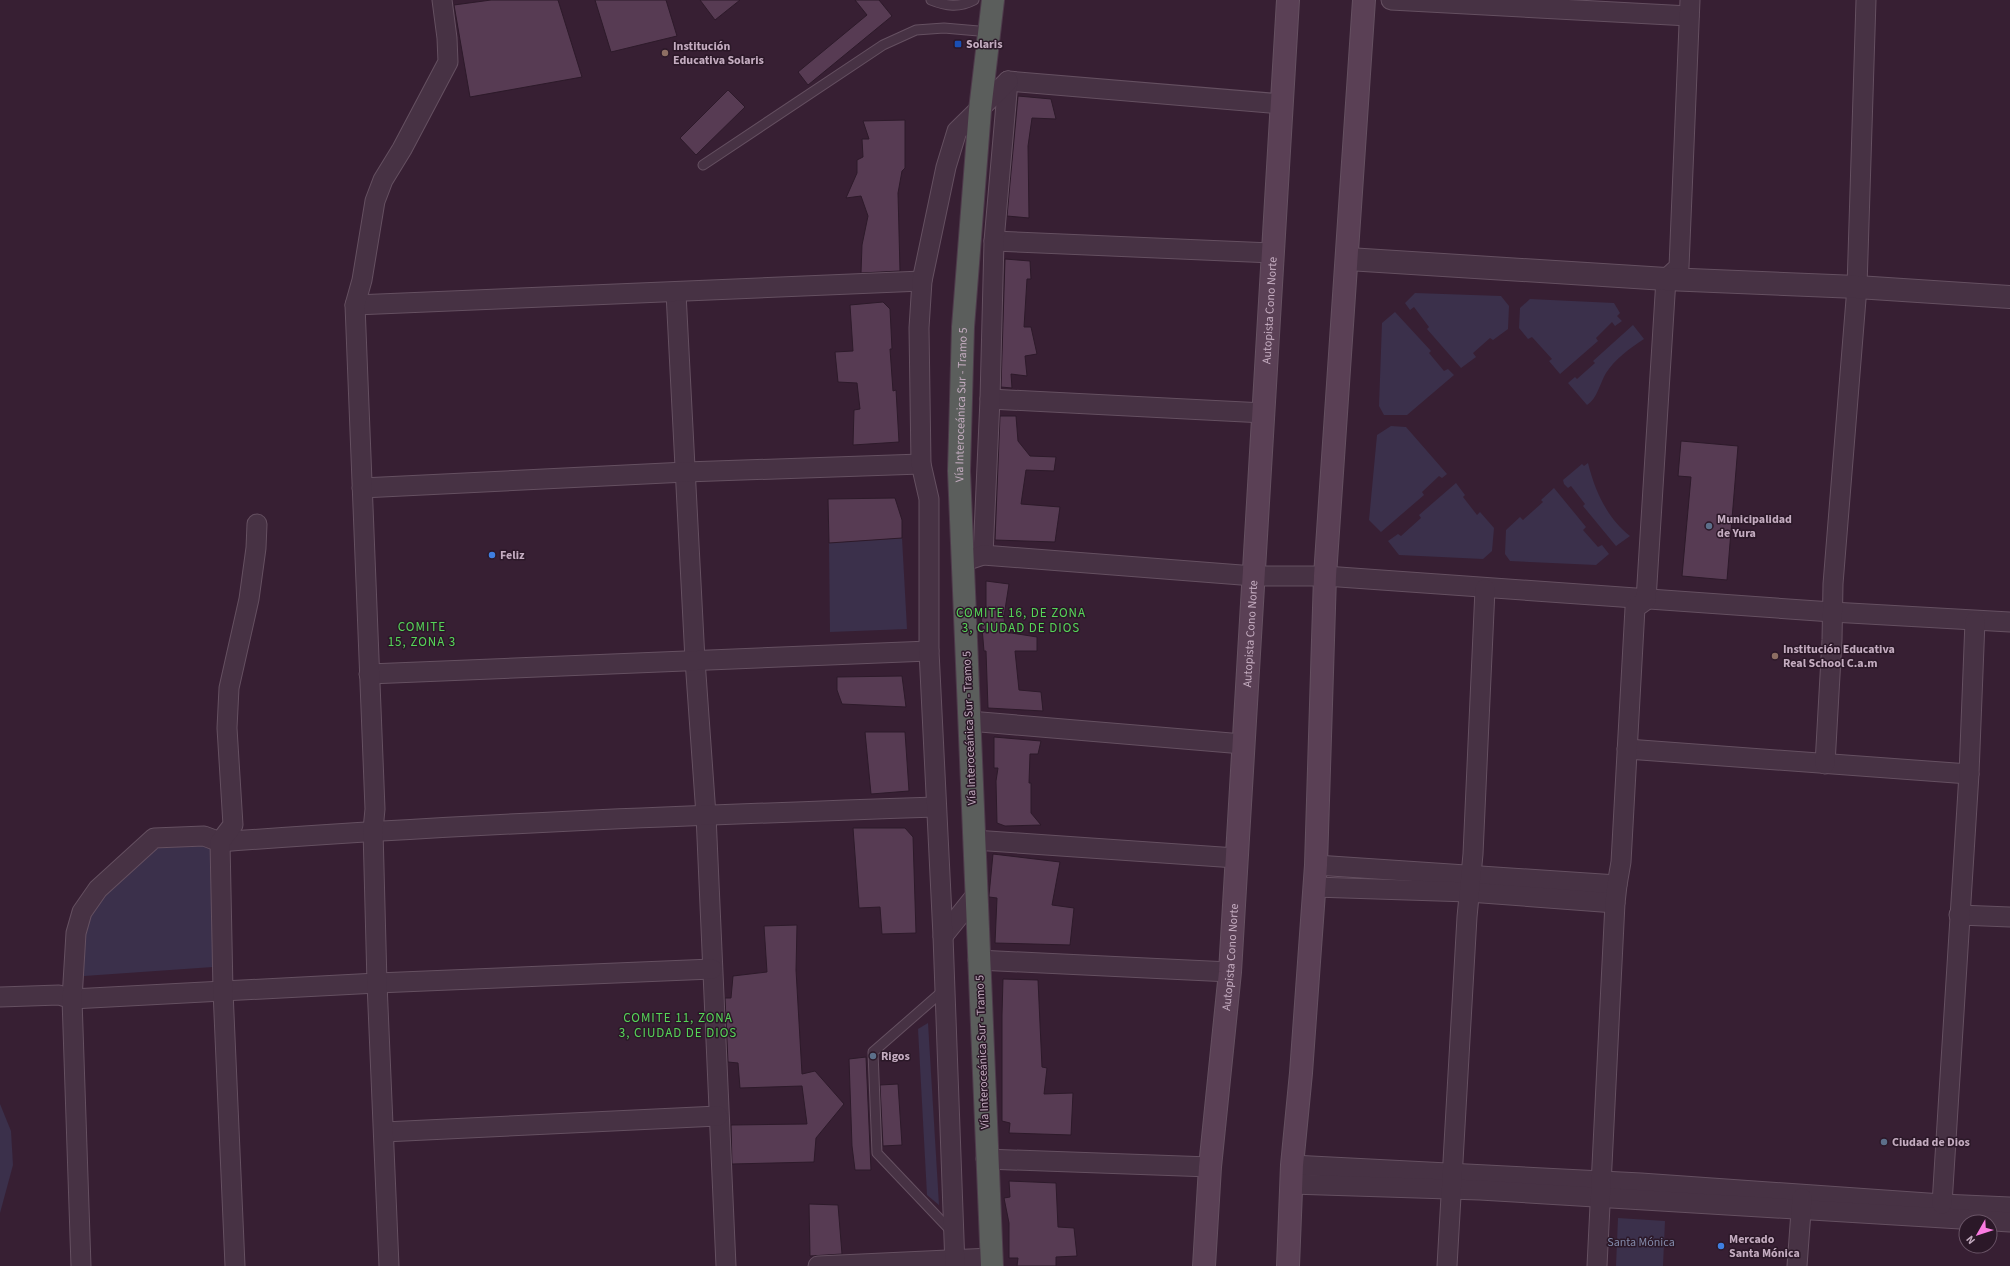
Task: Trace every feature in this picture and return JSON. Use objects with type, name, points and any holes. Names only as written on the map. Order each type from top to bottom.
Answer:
[{"type":"highway","name":"Vía Interoceánica Sur - Tramo 5","points":[[992,1262],[986,1159],[959,471],[962,327],[980,110],[993,0]]},
{"type":"main road","name":"Autopista Cono Norte","points":[[1204,1266],[1210,1167],[1230,972],[1288,0]]},
{"type":"main road","points":[[1288,1266],[1292,1175],[1316,865],[1325,576],[1348,259],[1364,0]]},
{"type":"street","points":[[390,1266],[377,983],[373,830],[374,809],[355,305],[362,280],[375,201],[383,180],[402,149],[448,62],[447,38],[442,0]]},
{"type":"street","points":[[1391,0],[1689,8],[1678,267],[1666,279],[1646,600]]},
{"type":"street","points":[[1825,764],[1832,640],[1832,612],[1857,287],[1866,0]]},
{"type":"street","points":[[1008,81],[1282,104]]},
{"type":"street","points":[[954,1263],[943,936],[929,651],[929,499],[921,464],[919,328],[922,282],[946,167],[956,131],[980,110],[1008,81]]},
{"type":"street","points":[[983,555],[990,399],[994,241],[1008,81]]},
{"type":"street","points":[[994,241],[1273,253]]},
{"type":"street","points":[[1348,259],[1666,279],[1857,287],[2010,297]]},
{"type":"street","points":[[355,305],[922,282]]},
{"type":"street","points":[[676,293],[695,660],[706,814],[718,1116],[726,1266]]},
{"type":"street","points":[[990,399],[1264,413]]},
{"type":"street","points":[[362,488],[686,472],[921,464]]},
{"type":"street","points":[[235,1266],[223,991],[220,842],[233,825],[227,728],[229,688],[248,599],[256,548],[257,524]]},
{"type":"street","points":[[962,562],[983,555],[1254,576],[1325,576],[1646,600],[2010,622]]},
{"type":"street","points":[[1447,1266],[1470,883],[1485,589]]},
{"type":"street","points":[[1597,1266],[1615,903],[1621,862],[1635,608],[1646,600]]},
{"type":"street","points":[[1942,1204],[1969,774],[1975,621]]},
{"type":"street","points":[[369,674],[929,651]]},
{"type":"street","points":[[969,721],[1243,744]]},
{"type":"street","points":[[1627,749],[1969,774]]},
{"type":"street","points":[[81,1266],[72,999],[76,933],[82,912],[98,889],[154,838],[204,836],[220,842],[373,830],[706,814],[936,807]]},
{"type":"street","points":[[974,840],[1236,858]]},
{"type":"street","points":[[1316,865],[1470,883],[1615,903]]},
{"type":"street","points":[[1314,887],[1470,883],[1617,885]]},
{"type":"street","points":[[943,936],[976,895]]},
{"type":"street","points":[[1959,915],[2010,917]]},
{"type":"street","points":[[978,960],[1230,972]]},
{"type":"street","points":[[0,997],[59,995],[72,999],[377,983],[712,969]]},
{"type":"street","points":[[384,1132],[718,1116]]},
{"type":"street","points":[[986,1159],[1210,1167]]},
{"type":"street","points":[[1292,1175],[1451,1181],[1802,1201],[2010,1207]]},
{"type":"street","points":[[1802,1201],[2010,1222]]},
{"type":"street","points":[[1797,1266],[1802,1201]]},
{"type":"street","points":[[818,1266],[992,1262]]},
{"type":"lane","points":[[931,0],[948,6],[960,5],[974,0]]},
{"type":"lane","points":[[703,165],[883,45],[916,30],[944,28],[990,32]]},
{"type":"lane","points":[[945,989],[873,1052],[877,1153],[952,1232]]},
{"type":"green space","points":[[1415,293],[1501,296],[1509,306],[1508,329],[1493,340],[1490,338],[1473,353],[1476,357],[1461,368],[1427,329],[1429,327],[1414,307],[1410,310],[1405,303]]},
{"type":"green space","points":[[1530,299],[1614,303],[1620,313],[1617,316],[1622,321],[1615,326],[1612,322],[1596,338],[1598,341],[1560,374],[1549,361],[1552,359],[1532,337],[1528,339],[1519,328],[1520,308]]},
{"type":"green space","points":[[1395,312],[1431,351],[1429,353],[1444,371],[1448,369],[1454,375],[1407,415],[1384,415],[1379,406],[1382,323]]},
{"type":"green space","points":[[1633,325],[1644,339],[1618,358],[1606,373],[1593,399],[1587,405],[1568,383],[1575,377],[1577,379],[1595,363],[1593,361]]},
{"type":"green space","points":[[1391,426],[1406,427],[1447,474],[1442,478],[1439,476],[1422,492],[1424,495],[1381,532],[1369,520],[1377,435]]},
{"type":"green space","points":[[1588,463],[1598,494],[1608,512],[1630,536],[1616,546],[1583,506],[1585,504],[1571,486],[1568,488],[1564,484],[1563,480],[1582,464],[1584,466]]},
{"type":"green space","points":[[1456,483],[1465,495],[1463,497],[1477,515],[1480,512],[1494,528],[1492,551],[1483,559],[1399,555],[1388,541],[1398,534],[1401,536],[1421,518],[1419,515]]},
{"type":"green space","points":[[1554,488],[1586,527],[1583,530],[1598,547],[1602,545],[1609,554],[1596,565],[1510,561],[1505,554],[1506,530],[1520,517],[1523,520],[1543,502],[1541,500]]},
{"type":"green space","points":[[902,538],[907,629],[830,632],[829,543]]},
{"type":"green space","points":[[156,846],[211,846],[213,967],[84,976],[84,932],[92,909],[128,870]]},
{"type":"green space","points":[[928,1023],[939,1205],[927,1195],[918,1029]]},
{"type":"green space","points":[[0,1104],[11,1131],[13,1165],[0,1213]]},
{"type":"green space","name":"Santa Mónica","points":[[1618,1218],[1665,1221],[1663,1266],[1616,1266]]},
{"type":"building","points":[[491,0],[558,0],[582,77],[470,97],[454,5]]},
{"type":"building","points":[[595,0],[666,0],[677,36],[611,52]]},
{"type":"building","points":[[700,0],[740,0],[715,20]]},
{"type":"building","points":[[855,0],[879,0],[892,16],[808,85],[798,72],[867,15]]},
{"type":"building","points":[[728,90],[745,107],[696,155],[680,138]]},
{"type":"building","points":[[1018,96],[1051,99],[1056,119],[1032,118],[1028,146],[1029,218],[1007,216]]},
{"type":"building","points":[[905,120],[905,168],[902,171],[898,193],[900,271],[861,273],[862,245],[868,216],[861,196],[846,198],[857,173],[857,160],[863,157],[862,139],[869,139],[863,121]]},
{"type":"building","points":[[1005,259],[1030,261],[1031,279],[1027,279],[1024,327],[1031,327],[1037,354],[1025,356],[1027,376],[1011,374],[1012,388],[1001,387]]},
{"type":"building","points":[[883,302],[890,309],[892,349],[890,349],[893,391],[896,390],[899,442],[853,445],[854,410],[860,409],[857,383],[838,382],[835,352],[853,351],[850,305]]},
{"type":"building","points":[[1000,416],[1016,416],[1018,441],[1030,456],[1056,457],[1054,471],[1026,470],[1021,504],[1060,507],[1055,542],[995,540]]},
{"type":"building","name":"Municipalidad de Yura","points":[[1681,441],[1738,446],[1727,580],[1682,576],[1691,477],[1678,476]]},
{"type":"building","points":[[895,498],[902,520],[902,538],[829,543],[828,499]]},
{"type":"building","points":[[986,581],[1009,584],[1004,616],[1005,632],[1037,637],[1037,651],[1015,651],[1019,690],[1041,692],[1043,711],[988,708],[986,651],[984,651],[981,616],[986,616]]},
{"type":"building","points":[[902,676],[906,707],[842,704],[837,690],[837,677]]},
{"type":"building","points":[[865,732],[905,732],[909,791],[871,794]]},
{"type":"building","points":[[994,737],[1041,741],[1038,754],[1030,754],[1029,783],[1031,783],[1031,813],[1041,825],[1005,826],[997,823],[996,781],[998,768],[994,768]]},
{"type":"building","points":[[853,828],[905,828],[913,837],[916,933],[882,934],[880,907],[859,908]]},
{"type":"building","points":[[993,854],[1060,862],[1052,905],[1074,908],[1070,945],[995,943],[997,898],[989,897]]},
{"type":"building","points":[[797,925],[796,970],[802,1074],[815,1071],[844,1104],[816,1138],[814,1162],[732,1164],[731,1125],[807,1124],[802,1086],[740,1088],[738,1063],[728,1062],[725,998],[731,998],[733,976],[767,972],[764,926]]},
{"type":"building","points":[[1003,979],[1038,980],[1042,1067],[1047,1068],[1044,1094],[1073,1093],[1071,1135],[1009,1133],[1010,1123],[1002,1121]]},
{"type":"building","points":[[866,1057],[871,1170],[855,1170],[852,1146],[849,1059]]},
{"type":"building","points":[[898,1084],[902,1145],[883,1146],[880,1085]]},
{"type":"building","points":[[1009,1181],[1056,1183],[1058,1227],[1074,1228],[1077,1256],[1056,1257],[1056,1266],[1017,1266],[1018,1258],[1009,1258],[1009,1223],[1004,1198],[1010,1197]]},
{"type":"building","points":[[809,1204],[838,1205],[842,1254],[810,1256]]},
{"type":"place","name":"Solaris","points":[[958,44]]},
{"type":"place","name":"Institución Educativa Solaris","points":[[665,53]]},
{"type":"place","name":"Municipalidad de Yura","points":[[1709,526]]},
{"type":"place","name":"Feliz","points":[[492,555]]},
{"type":"place","name":"Institución Educativa Real School C.a.m","points":[[1775,656]]},
{"type":"place","name":"Rigos","points":[[873,1056]]},
{"type":"place","name":"Ciudad de Dios","points":[[1884,1142]]},
{"type":"place","name":"Mercado Santa Mónica","points":[[1721,1246]]},
{"type":"district","name":"COMITE 16, DE ZONA 3, CIUDAD DE DIOS","points":[[1021,620]]},
{"type":"district","name":"COMITE 15, ZONA 3","points":[[422,634]]},
{"type":"district","name":"COMITE 11, ZONA 3, CIUDAD DE DIOS","points":[[678,1024]]}]
